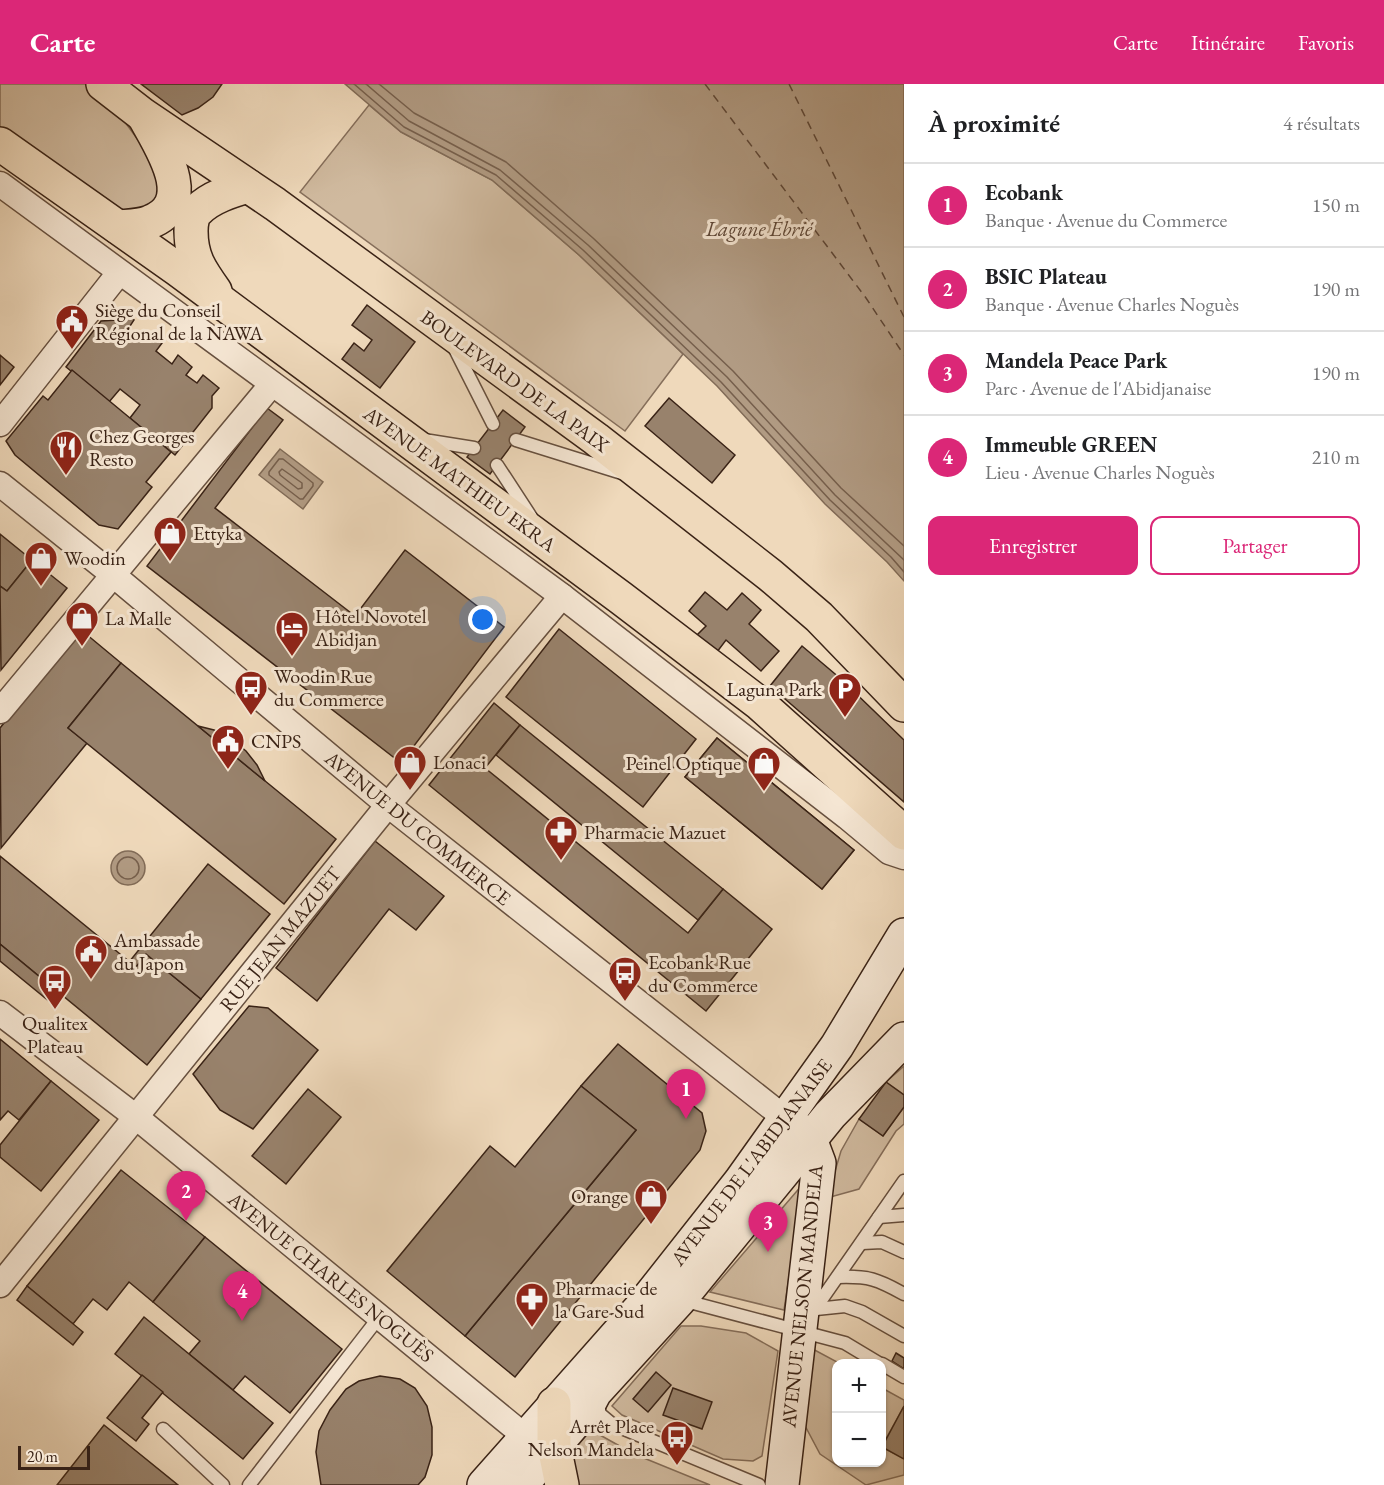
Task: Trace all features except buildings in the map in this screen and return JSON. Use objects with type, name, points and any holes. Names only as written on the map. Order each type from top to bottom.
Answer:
[{"type":"main road","name":"BOULEVARD DE LA PAIX","points":[[103,84],[143,115],[248,186],[596,439],[770,575],[819,617],[904,705]]},
{"type":"main road","points":[[118,227],[149,223],[165,213],[175,190],[171,166],[143,115]]},
{"type":"main road","name":"AVENUE MATHIEU EKRA","points":[[0,144],[225,305],[621,598],[760,704],[904,833]]},
{"type":"main road","points":[[225,305],[202,274],[191,249],[192,223],[196,211],[208,203],[224,193],[248,186]]},
{"type":"main road","name":"AVENUE DE L'ABIDJANAISE","points":[[521,1485],[542,1446],[554,1404],[590,1380],[669,1292],[763,1199],[837,1046],[904,934]]},
{"type":"main road","name":"AVENUE DE L'ABIDJANAISE","points":[[798,1129],[830,1115],[904,1040]]},
{"type":"main road","name":"AVENUE NELSON MANDELA","points":[[782,1485],[807,1320],[819,1163],[798,1129]]},
{"type":"main road","name":"AVENUE DE L'ABIDJANAISE","points":[[484,1485],[542,1446],[586,1409],[590,1380]]},
{"type":"main road","points":[[542,1446],[562,1485]]},
{"type":"street","points":[[0,184],[562,596],[889,852],[904,857]]},
{"type":"street","points":[[0,424],[119,273]]},
{"type":"street","points":[[0,711],[272,384]]},
{"type":"street","points":[[343,435],[366,409]]},
{"type":"street","name":"AVENUE DU COMMERCE","points":[[0,484],[112,574],[388,805],[798,1129]]},
{"type":"street","name":"RUE JEAN MAZUET","points":[[0,1285],[388,805],[562,596]]},
{"type":"street","points":[[599,624],[621,598]]},
{"type":"street","name":"AVENUE CHARLES NOGUÈS","points":[[0,1012],[136,1117],[542,1446]]},
{"type":"lane","points":[[445,330],[493,424]]},
{"type":"lane","points":[[402,436],[474,448]]},
{"type":"lane","points":[[516,440],[652,483]]},
{"type":"lane","points":[[497,465],[549,544]]},
{"type":"lane","points":[[807,1320],[903,1183]]},
{"type":"lane","points":[[879,1217],[904,1215]]},
{"type":"lane","points":[[862,1243],[882,1242],[904,1252]]},
{"type":"lane","points":[[838,1277],[862,1276],[880,1280],[904,1294]]},
{"type":"lane","points":[[669,1292],[807,1320],[872,1359]]},
{"type":"lane","points":[[807,1320],[844,1306],[862,1312],[904,1336]]},
{"type":"lane","points":[[249,1485],[380,1316]]},
{"type":"lane","points":[[886,1367],[904,1377]]},
{"type":"lane","points":[[590,1380],[600,1414],[612,1424],[759,1485]]},
{"type":"lane","points":[[164,1429],[223,1485]]},
{"type":"shaded area","points":[[0,84],[85,84],[111,103],[155,163],[164,202],[134,215],[107,207],[0,128]]},
{"type":"shaded area","points":[[369,105],[401,132],[492,180],[579,255],[683,354],[625,431],[300,192]]},
{"type":"shaded area","points":[[904,1066],[904,1095],[886,1082]]},
{"type":"shaded area","points":[[904,1107],[904,1124],[896,1131],[859,1189],[827,1198],[841,1151],[859,1119],[883,1136]]},
{"type":"shaded area","points":[[803,1184],[784,1310],[710,1292]]},
{"type":"shaded area","points":[[681,1326],[701,1326],[746,1333],[778,1351],[762,1456],[753,1461],[723,1459],[622,1415],[612,1406]]},
{"type":"shaded area","points":[[809,1347],[832,1359],[832,1462],[820,1454],[802,1420]]},
{"type":"shaded area","points":[[886,1390],[904,1400],[904,1406],[886,1439]]},
{"type":"shaded area","points":[[591,1430],[634,1454],[710,1485],[543,1485]]},
{"type":"shaded area","points":[[886,1449],[904,1459],[904,1475],[866,1485],[839,1467],[886,1467]]},
{"type":"water","name":"Lagune Ébrié","points":[[345,84],[904,84],[904,581],[825,504],[717,386],[579,255],[492,180],[401,132]]},
{"type":"water","points":[[280,449],[323,482],[303,509],[259,475]]},
{"type":"water","points":[[128,851],[140,856],[145,868],[140,880],[128,885],[116,880],[111,868],[116,856]]},
{"type":"ferry route","points":[[705,84],[866,298],[904,355]]},
{"type":"ferry route","points":[[789,84],[904,317]]},
{"type":"place","name":"Siège du Conseil Régional de la NAWA","points":[[72,350]]},
{"type":"place","name":"Chez Georges Resto","points":[[66,476]]},
{"type":"place","name":"Ettyka","points":[[170,562]]},
{"type":"place","name":"Woodin","points":[[41,587]]},
{"type":"place","name":"La Malle","points":[[82,647]]},
{"type":"place","name":"Hôtel Novotel Abidjan","points":[[292,657]]},
{"type":"place","name":"Woodin Rue du Commerce","points":[[251,716]]},
{"type":"place","name":"Laguna Park","points":[[845,718]]},
{"type":"place","name":"CNPS","points":[[228,770]]},
{"type":"place","name":"Lonaci","points":[[410,791]]},
{"type":"place","name":"Peinel Optique","points":[[764,792]]},
{"type":"place","name":"Pharmacie Mazuet","points":[[561,861]]},
{"type":"place","name":"Ambassade du Japon","points":[[91,980]]},
{"type":"place","name":"Ecobank Rue du Commerce","points":[[625,1002]]},
{"type":"place","name":"Qualitex Plateau","points":[[55,1010]]},
{"type":"place","name":"Ecobank","points":[[686,1119]]},
{"type":"place","name":"BSIC Plateau","points":[[186,1221]]},
{"type":"place","name":"Orange","points":[[651,1225]]},
{"type":"place","name":"Mandela Peace Park","points":[[768,1252]]},
{"type":"place","name":"Immeuble GREEN","points":[[242,1321]]},
{"type":"place","name":"Pharmacie de la Gare-Sud","points":[[532,1328]]},
{"type":"place","name":"Arrêt Place Nelson Mandela","points":[[677,1466]]}]
